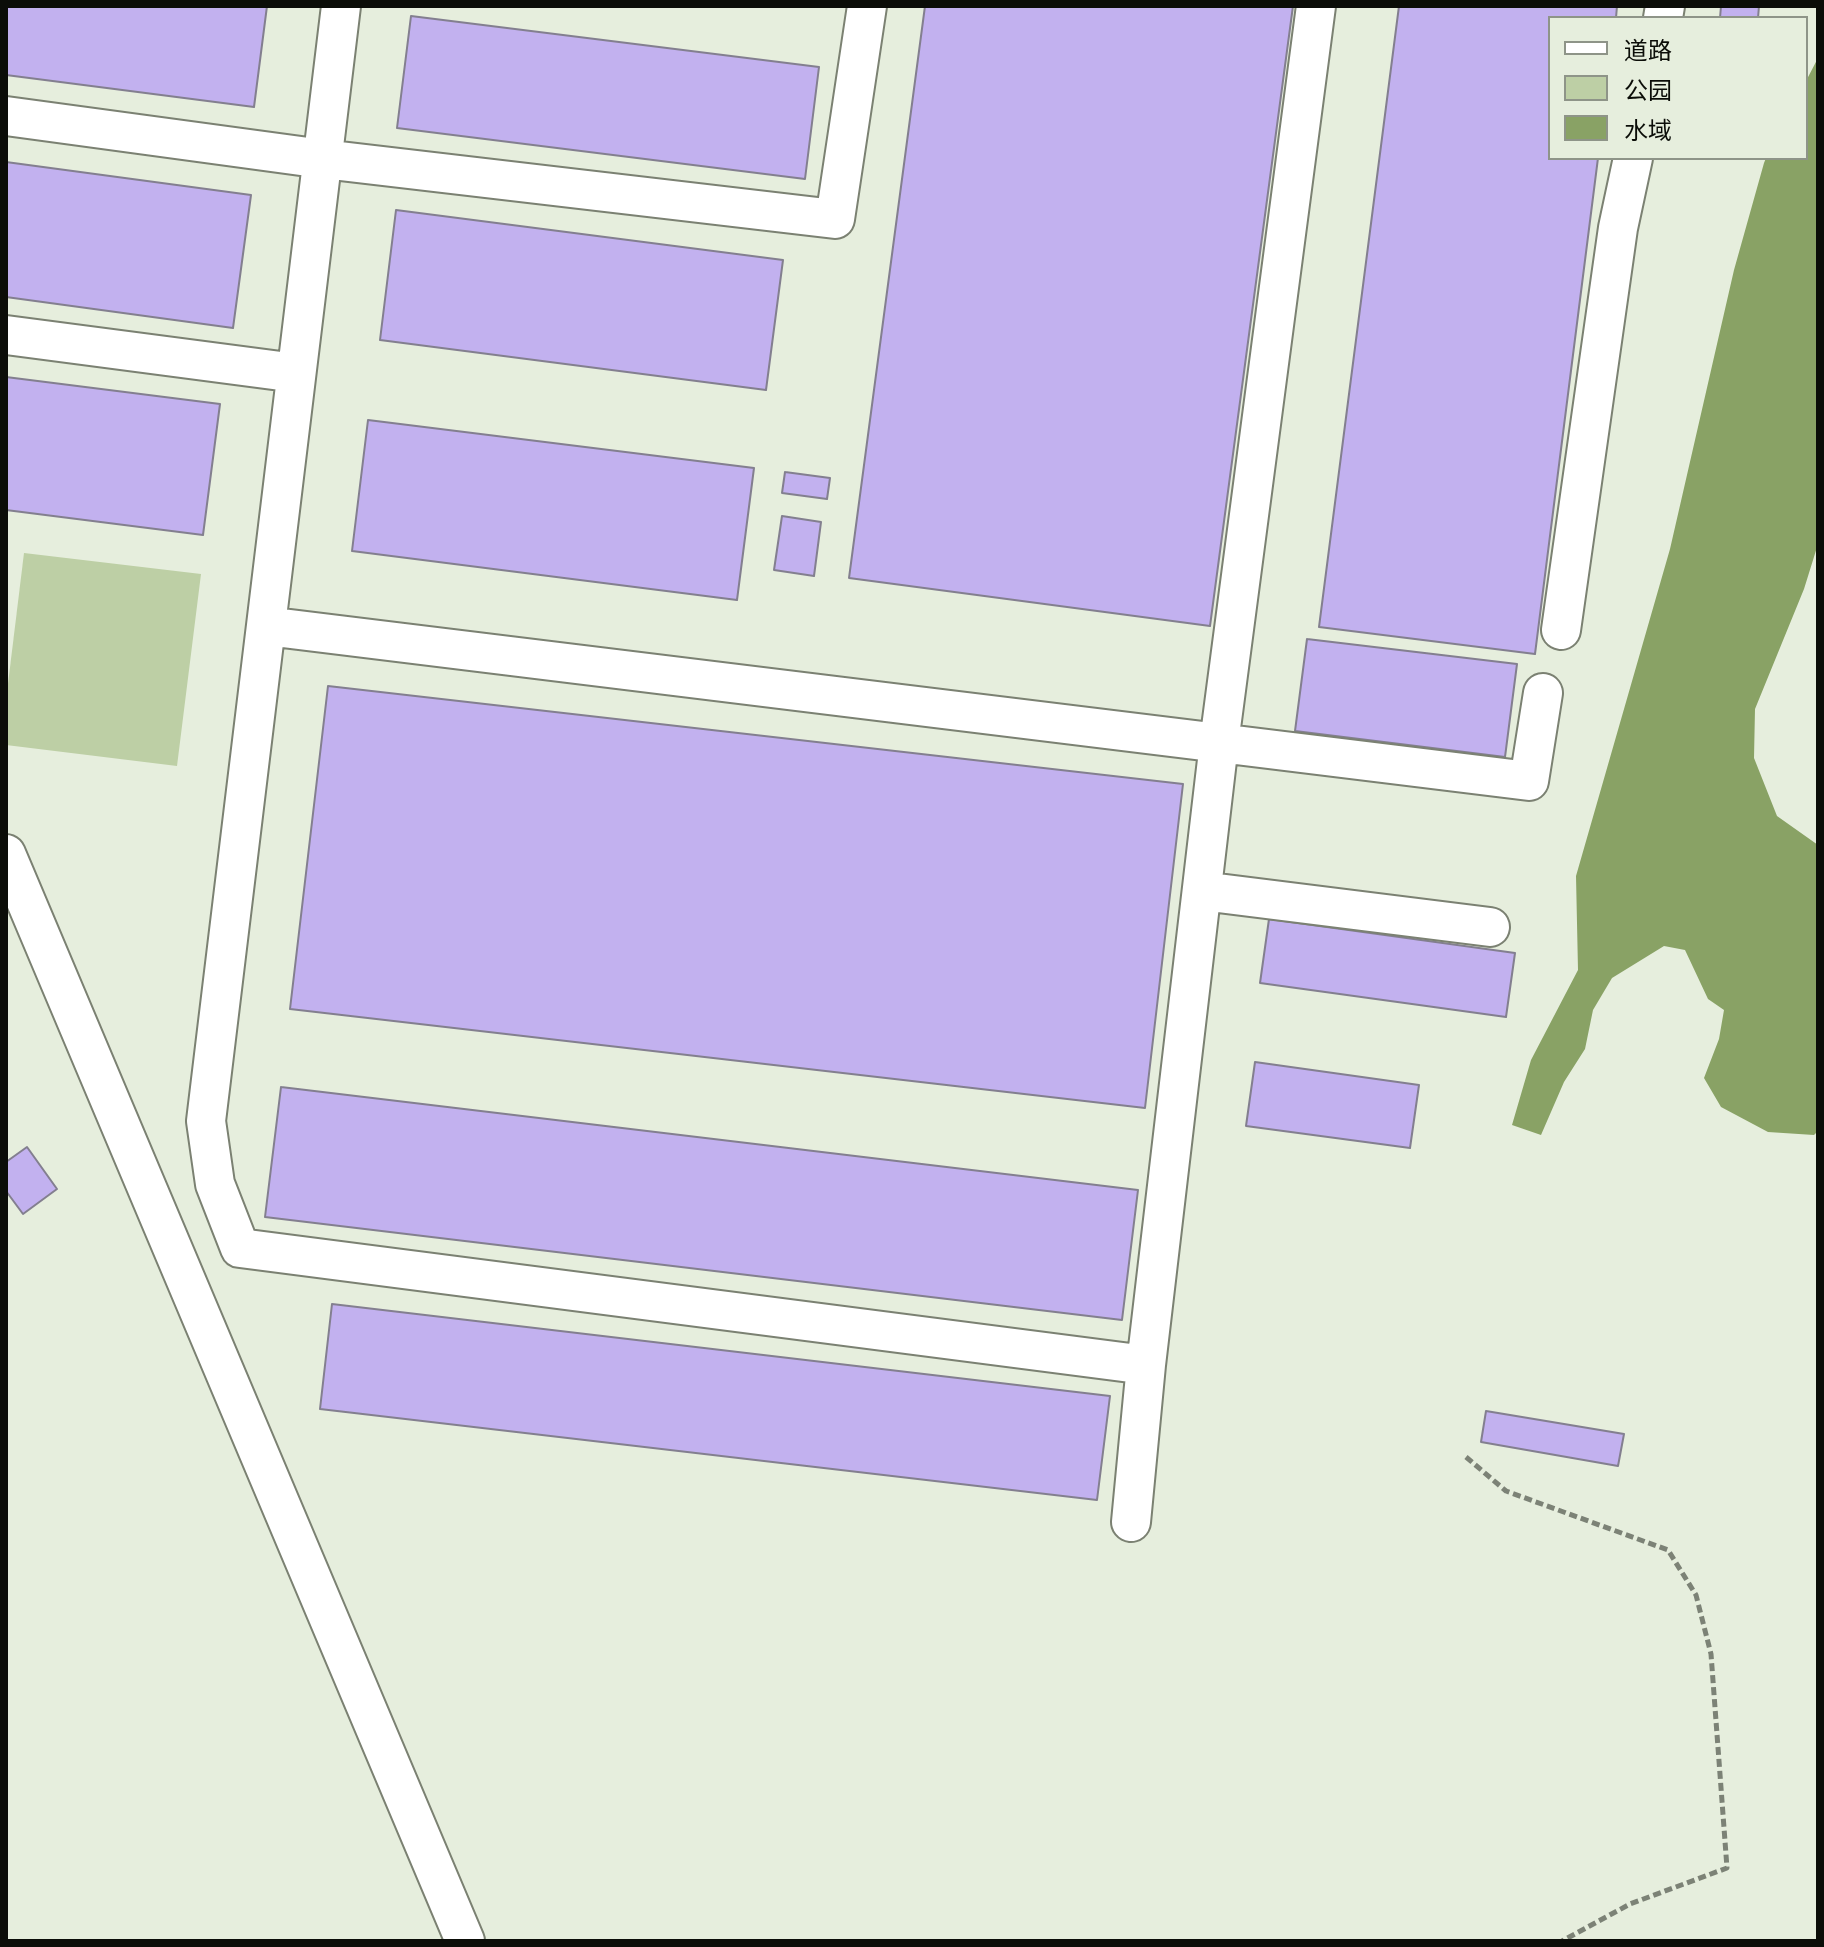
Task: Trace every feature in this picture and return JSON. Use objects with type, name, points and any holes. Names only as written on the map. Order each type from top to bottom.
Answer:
[{"type":"street","points":[[341,6],[206,1121],[215,1184],[240,1248],[1146,1365]]},
{"type":"street","points":[[6,116],[323,159],[835,219],[867,6]]},
{"type":"street","points":[[1131,1522],[1146,1365],[1219,743],[1316,6]]},
{"type":"street","points":[[1561,630],[1618,228],[1633,160]]},
{"type":"street","points":[[6,335],[296,373]]},
{"type":"street","points":[[266,626],[1529,781],[1543,693]]},
{"type":"street","points":[[6,854],[465,1941]]},
{"type":"street","points":[[1202,891],[1490,927]]},
{"type":"path","points":[[1466,1457],[1506,1491],[1668,1550],[1696,1595],[1711,1654],[1727,1868],[1630,1904],[1562,1941]]},
{"type":"green space","points":[[24,553],[201,574],[177,766],[6,745],[6,700]]},
{"type":"water","points":[[1818,58],[1818,544],[1804,589],[1755,709],[1754,758],[1777,816],[1818,845],[1818,1131],[1814,1135],[1768,1132],[1721,1107],[1704,1078],[1719,1039],[1724,1010],[1708,999],[1685,950],[1664,946],[1612,978],[1593,1010],[1585,1049],[1564,1082],[1541,1135],[1512,1125],[1531,1060],[1578,970],[1576,876],[1670,549],[1734,270],[1764,163],[1765,160],[1808,160],[1808,77]]},
{"type":"building","points":[[6,6],[267,6],[254,107],[6,75]]},
{"type":"building","points":[[925,6],[1293,6],[1210,626],[849,578]]},
{"type":"building","points":[[1399,6],[1617,6],[1616,16],[1548,16],[1548,160],[1598,160],[1535,654],[1319,627]]},
{"type":"building","points":[[1721,6],[1759,6],[1758,16],[1720,16]]},
{"type":"building","points":[[411,16],[819,67],[805,179],[397,128]]},
{"type":"building","points":[[6,162],[251,195],[233,328],[6,297]]},
{"type":"building","points":[[396,210],[783,260],[766,390],[380,340]]},
{"type":"building","points":[[6,377],[220,404],[203,535],[6,510]]},
{"type":"building","points":[[368,420],[754,468],[737,600],[352,551]]},
{"type":"building","points":[[785,472],[830,478],[827,499],[782,493]]},
{"type":"building","points":[[782,516],[821,522],[814,576],[774,570]]},
{"type":"building","points":[[1307,639],[1517,664],[1505,757],[1295,731]]},
{"type":"building","points":[[328,686],[1183,784],[1145,1108],[290,1009]]},
{"type":"building","points":[[1269,919],[1515,953],[1506,1017],[1260,983]]},
{"type":"building","points":[[1255,1062],[1419,1085],[1410,1148],[1246,1126]]},
{"type":"building","points":[[281,1087],[1138,1190],[1122,1320],[265,1217]]},
{"type":"building","points":[[27,1147],[57,1189],[23,1214],[6,1191],[6,1162]]},
{"type":"building","points":[[332,1304],[1110,1396],[1097,1500],[320,1409]]},
{"type":"building","points":[[1486,1411],[1624,1434],[1618,1466],[1481,1442]]}]
